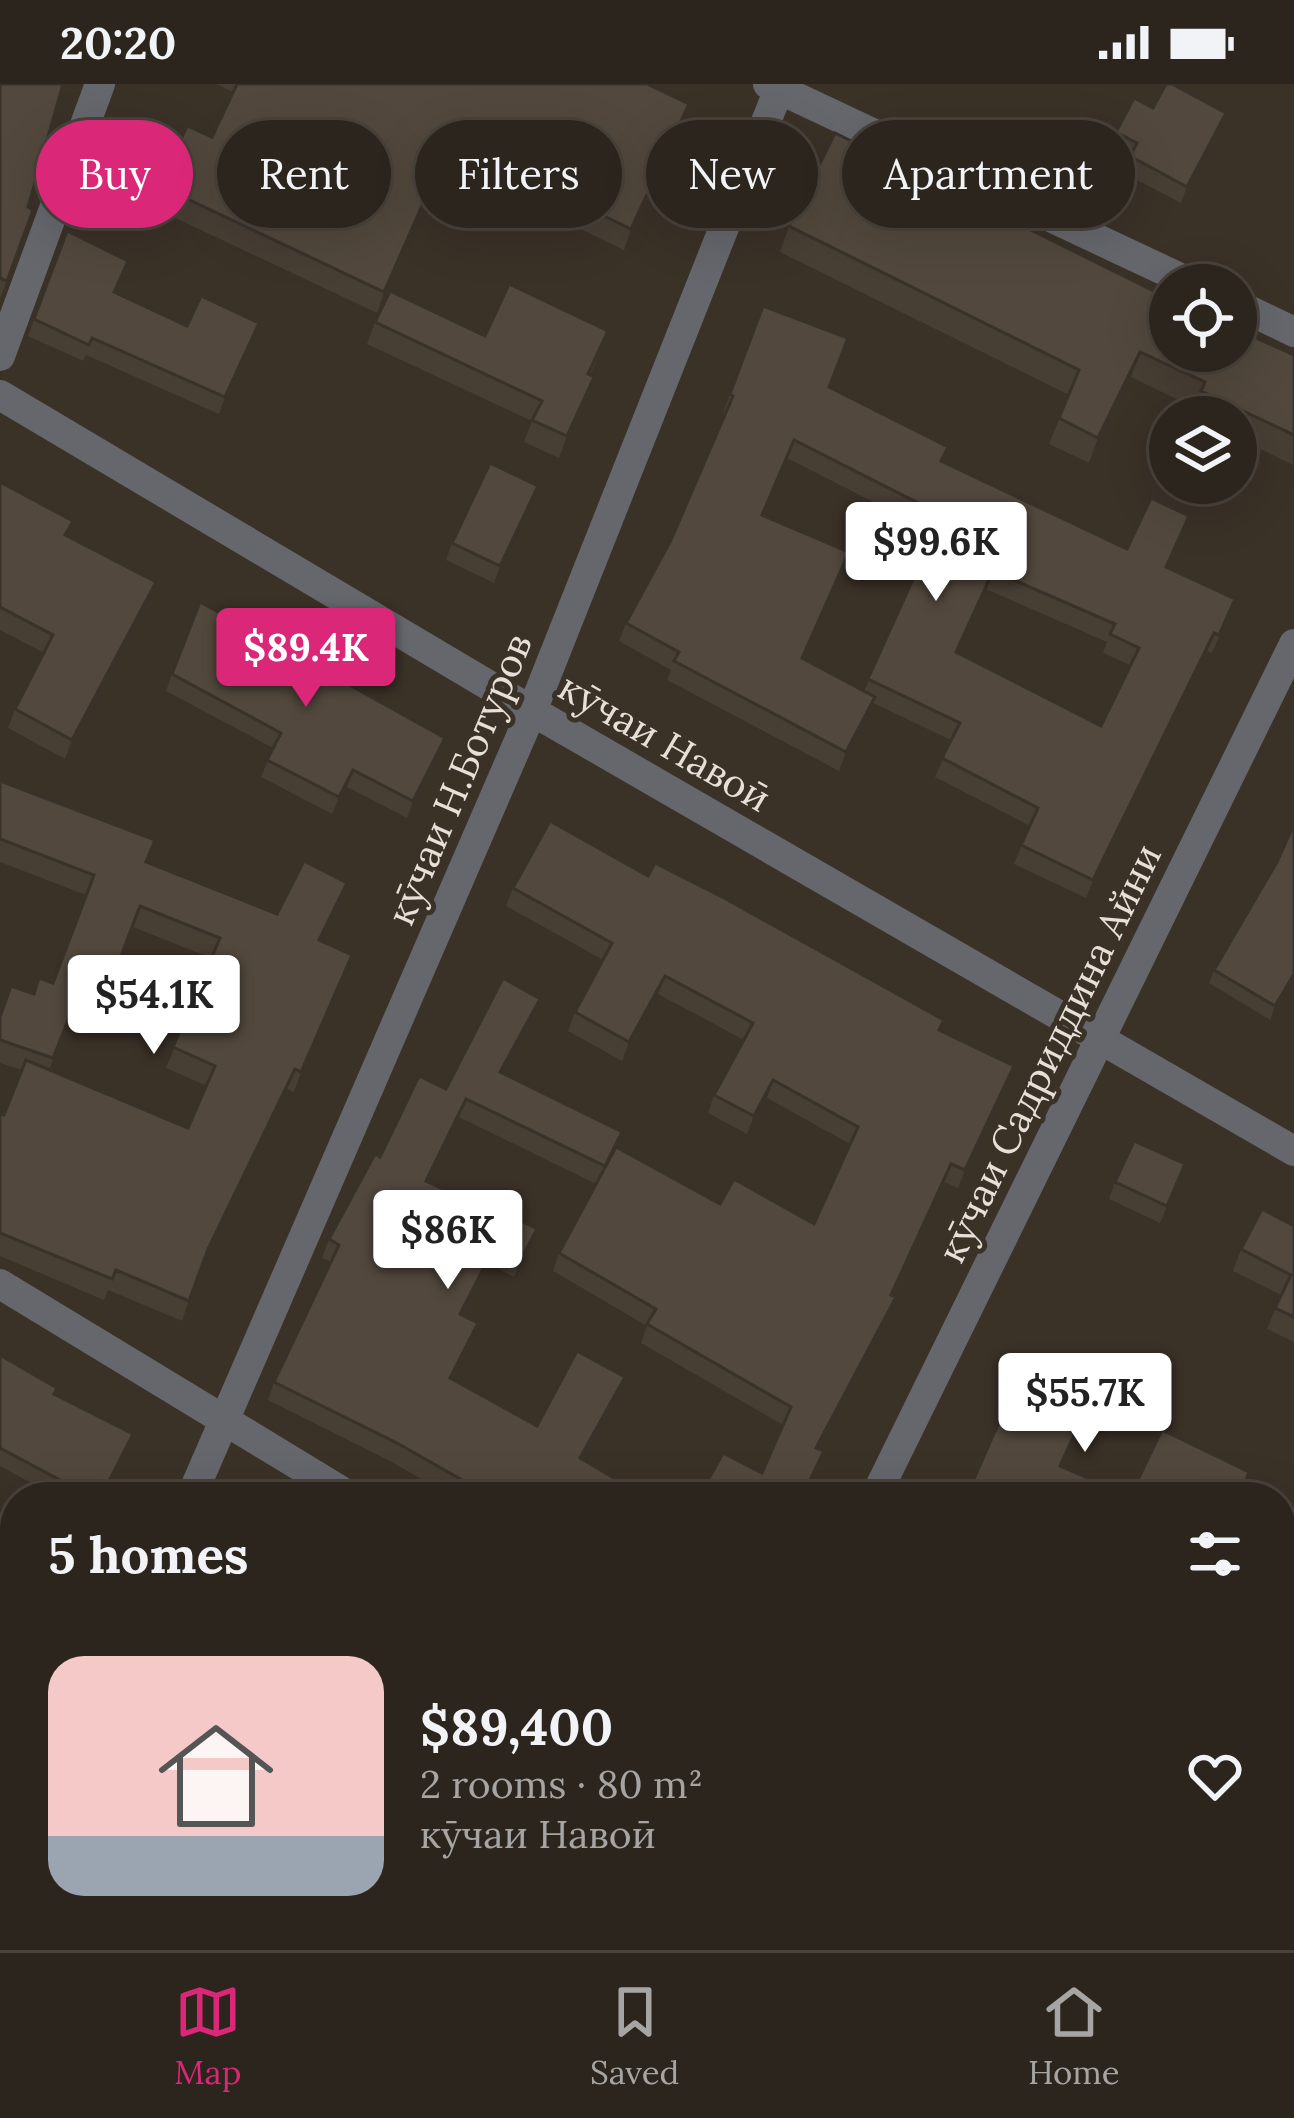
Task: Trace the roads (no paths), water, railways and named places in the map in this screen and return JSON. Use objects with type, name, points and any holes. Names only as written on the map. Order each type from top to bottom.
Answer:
[{"type":"street","points":[[0,356],[100,84]]},
{"type":"street","points":[[776,86],[1151,264]]},
{"type":"street","name":"кӯчаи Н.Ботуров","points":[[197,1482],[532,711],[776,86]]},
{"type":"street","points":[[1257,314],[1294,332]]},
{"type":"street","name":"кӯчаи Навоӣ","points":[[0,395],[532,711],[1294,1151]]},
{"type":"street","name":"кӯчаи Садриддина Айни","points":[[882,1482],[1294,644]]},
{"type":"street","points":[[0,1284],[326,1482]]}]
